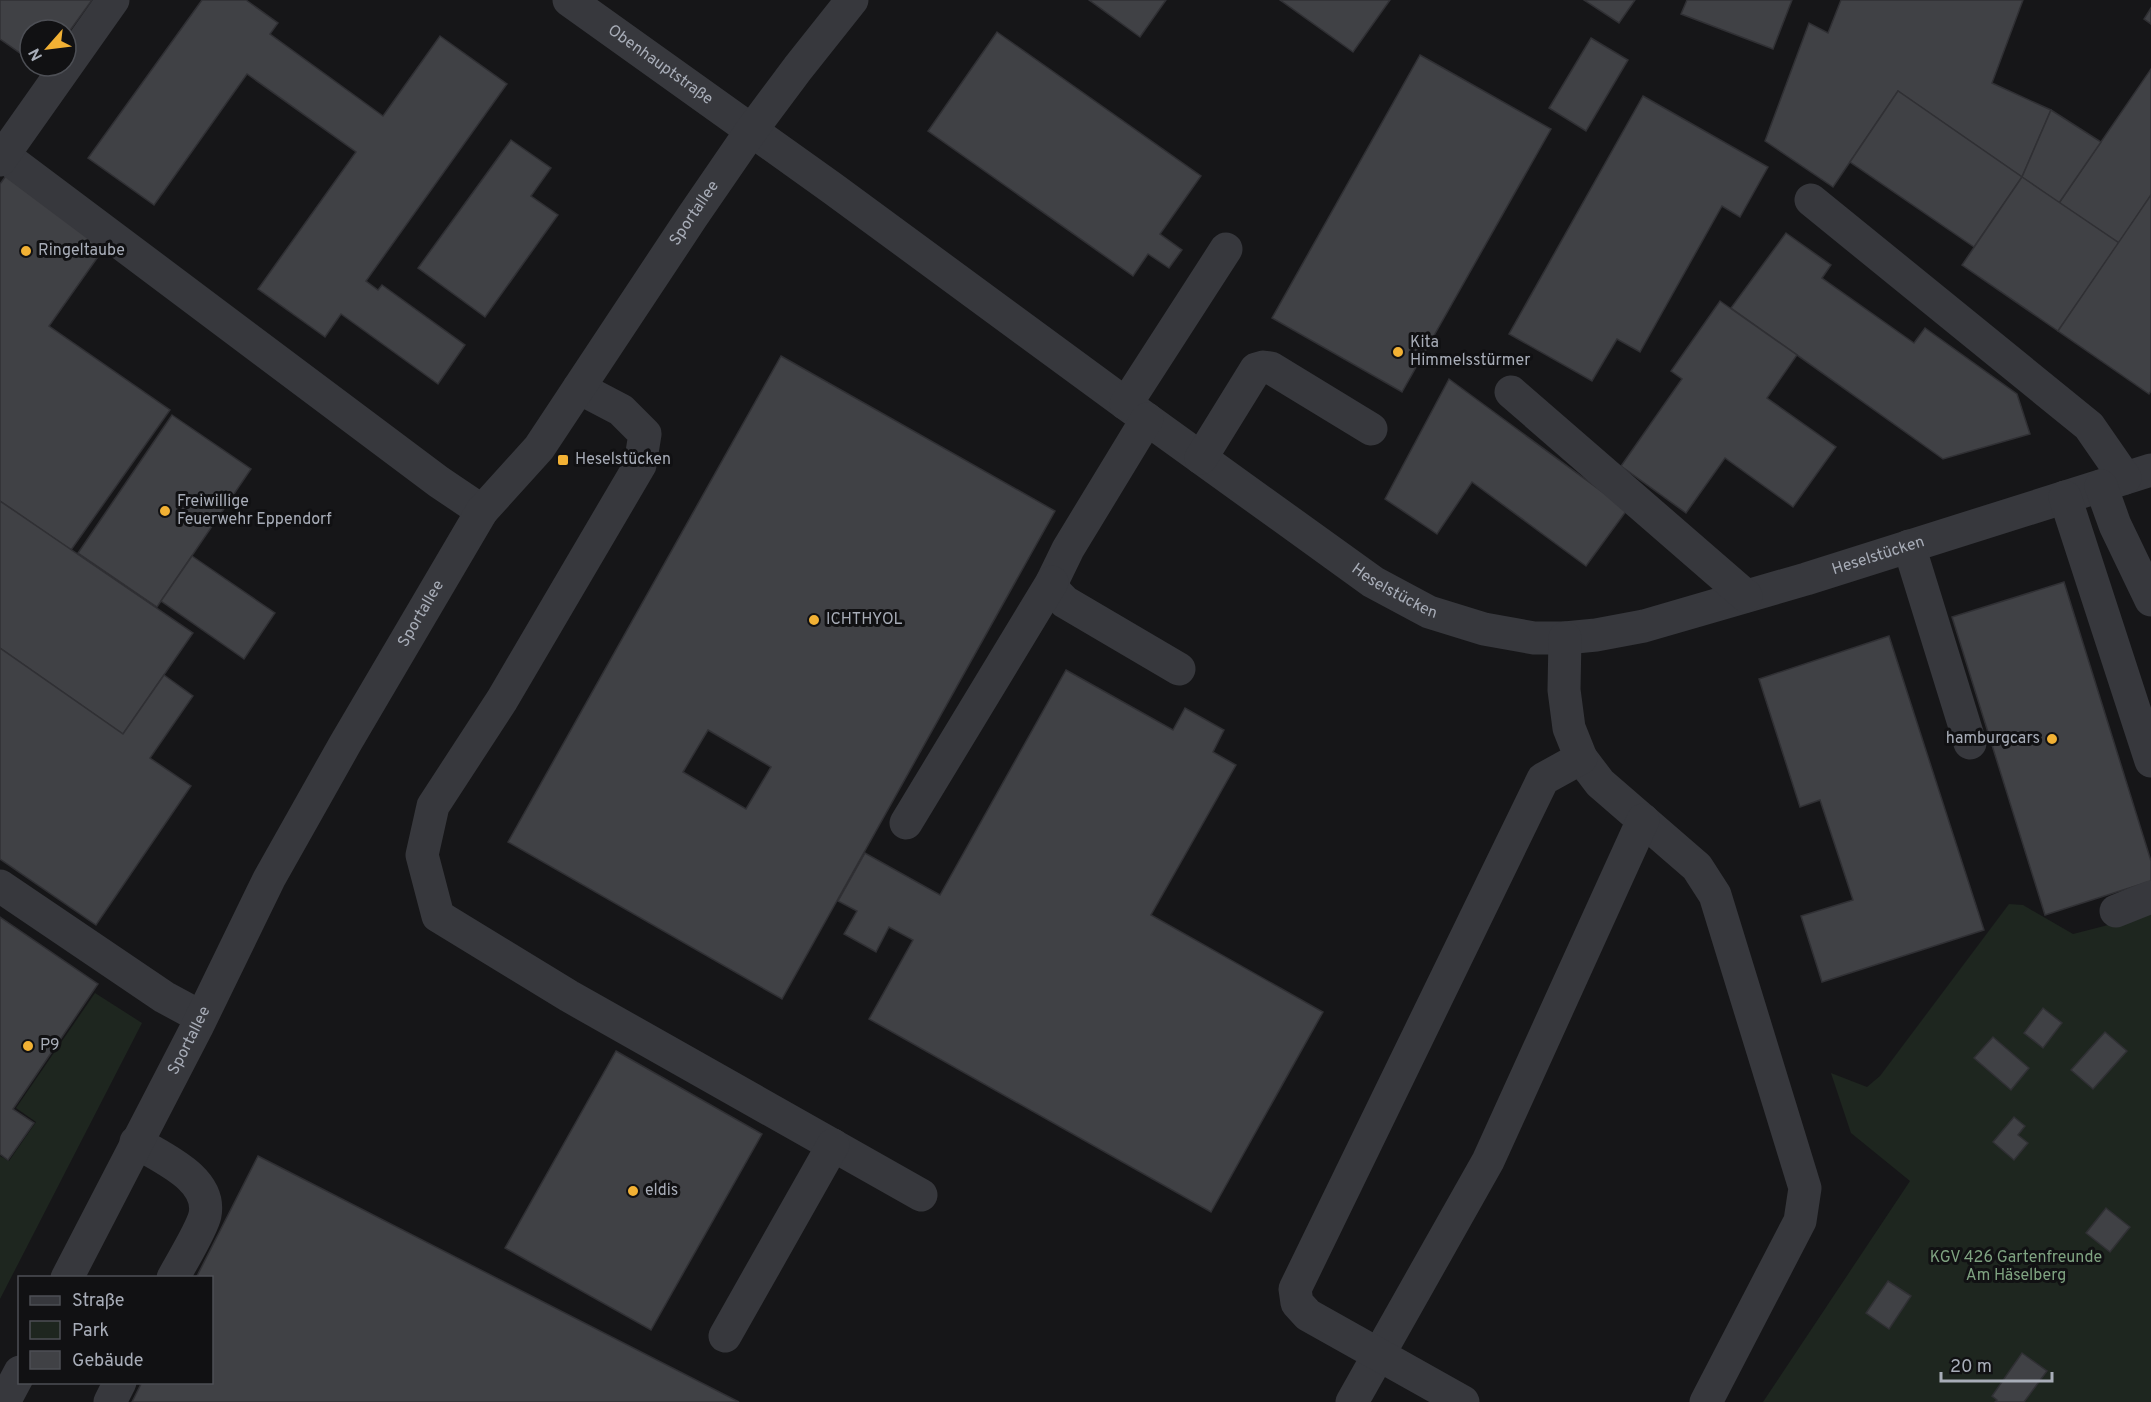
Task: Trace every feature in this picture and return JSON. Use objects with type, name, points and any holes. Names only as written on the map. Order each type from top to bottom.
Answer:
[{"type":"street","points":[[113,0],[2,158],[439,482],[482,511]]},
{"type":"street","name":"Obenhauptstraße","points":[[569,0],[751,131]]},
{"type":"street","name":"Sportallee","points":[[68,1276],[269,879],[482,511],[539,448],[751,131],[852,0]]},
{"type":"street","name":"Heselstücken","points":[[751,131],[1373,582],[1429,612],[1484,629],[1534,638],[1564,638],[1644,626],[2126,478]]},
{"type":"street","points":[[1811,200],[2089,426],[2126,478],[2115,525],[2151,600]]},
{"type":"street","points":[[906,823],[1052,582],[1137,412],[1226,249]]},
{"type":"street","points":[[1202,458],[1256,369],[1263,367],[1271,368],[1371,429]]},
{"type":"street","points":[[579,388],[621,410],[645,434],[640,465],[502,700],[433,806],[422,855],[438,916],[569,996],[921,1195]]},
{"type":"street","points":[[1511,392],[1746,596]]},
{"type":"street","points":[[2065,497],[2151,761]]},
{"type":"street","points":[[1910,546],[1970,743]]},
{"type":"street","points":[[1052,582],[1056,593],[1065,602],[1179,669]]},
{"type":"street","points":[[1564,638],[1565,700],[1569,728],[1581,758],[1600,783],[1697,867],[1715,896],[1805,1188],[1800,1221],[1706,1402]]},
{"type":"street","points":[[1463,1402],[1308,1315],[1297,1303],[1294,1289],[1543,780],[1581,758]]},
{"type":"street","points":[[1352,1402],[1488,1161],[1643,820]]},
{"type":"street","points":[[0,886],[164,997],[201,1017]]},
{"type":"street","points":[[2116,911],[2151,897]]},
{"type":"street","points":[[135,1142],[195,1180],[202,1189],[206,1203],[205,1216],[174,1276]]},
{"type":"street","points":[[725,1336],[833,1146]]},
{"type":"street","points":[[4,1402],[18,1376]]},
{"type":"street","points":[[110,1402],[119,1384]]},
{"type":"green space","name":"KGV 426 Gartenfreunde Am Häselberg","points":[[2009,904],[2023,905],[2073,934],[2151,914],[2151,1402],[1763,1402],[1910,1181],[1851,1133],[1831,1073],[1867,1087],[1880,1076]]},
{"type":"green space","points":[[95,993],[142,1023],[0,1299],[0,1156],[9,1161],[36,1122],[16,1108]]},
{"type":"building","points":[[0,0],[92,0],[78,19],[18,18],[18,52],[0,39]]},
{"type":"building","points":[[202,0],[246,0],[278,23],[270,34],[383,116],[440,36],[507,84],[366,281],[378,290],[382,285],[465,345],[438,384],[341,314],[325,337],[258,289],[356,152],[247,74],[154,205],[88,158]]},
{"type":"building","points":[[1089,0],[1166,0],[1140,37]]},
{"type":"building","points":[[1280,0],[1390,0],[1353,52]]},
{"type":"building","points":[[1584,0],[1635,0],[1619,23]]},
{"type":"building","points":[[1687,0],[1792,0],[1773,49],[1681,14]]},
{"type":"building","points":[[1841,0],[2023,0],[1992,83],[2051,110],[2022,177],[1898,91],[1833,187],[1765,141],[1809,23],[1828,33]]},
{"type":"building","points":[[2151,8],[2151,24],[2144,19]]},
{"type":"building","points":[[997,32],[1201,176],[1160,234],[1182,250],[1169,268],[1148,254],[1133,276],[928,131]]},
{"type":"building","points":[[1591,38],[1628,60],[1586,131],[1549,108]]},
{"type":"building","points":[[1420,55],[1551,129],[1402,392],[1272,318]]},
{"type":"building","points":[[2151,69],[2151,195],[2119,243],[2059,203]]},
{"type":"building","points":[[1898,91],[2022,177],[1974,247],[1850,162]]},
{"type":"building","points":[[1643,96],[1768,167],[1740,217],[1722,206],[1640,352],[1617,339],[1592,381],[1509,334]]},
{"type":"building","points":[[2051,110],[2101,142],[2059,203],[2022,177]]},
{"type":"building","points":[[511,140],[551,168],[531,196],[558,215],[485,317],[418,268]]},
{"type":"building","points":[[7,174],[107,244],[49,326],[170,410],[71,550],[0,501],[0,184]]},
{"type":"building","points":[[2022,177],[2119,243],[2058,331],[1962,265]]},
{"type":"building","points":[[2151,195],[2151,391],[2149,394],[2058,331]]},
{"type":"building","points":[[1786,233],[1831,265],[1822,278],[1914,343],[1925,328],[2017,394],[2030,434],[1943,459],[1731,308]]},
{"type":"building","points":[[1720,301],[1797,355],[1767,398],[1836,447],[1793,507],[1725,458],[1686,513],[1621,466],[1682,379],[1671,371]]},
{"type":"building","name":"ICHTHYOL","points":[[781,356],[1055,511],[782,999],[508,842]],"holes":[[[708,730],[771,767],[746,809],[683,772]]]},
{"type":"building","points":[[1449,379],[1627,510],[1586,566],[1472,482],[1437,534],[1385,499]]},
{"type":"building","name":"Freiwillige Feuerwehr Eppendorf","points":[[172,415],[251,469],[157,607],[78,553]]},
{"type":"building","points":[[0,501],[193,633],[123,734],[0,648]]},
{"type":"building","points":[[192,556],[275,613],[244,659],[161,601]]},
{"type":"building","name":"hamburgcars","points":[[2064,582],[2151,861],[2151,881],[2045,915],[1952,617]]},
{"type":"building","points":[[1889,636],[1984,930],[1822,982],[1801,916],[1853,900],[1820,800],[1800,807],[1759,679]]},
{"type":"building","points":[[0,648],[123,734],[164,675],[193,696],[150,758],[191,786],[96,925],[0,859]]},
{"type":"building","points":[[1066,670],[1173,730],[1185,708],[1224,730],[1213,752],[1236,765],[1151,915],[1323,1012],[1211,1212],[869,1019],[913,940],[889,927],[876,952],[844,934],[857,911],[838,901],[865,853],[940,895]]},
{"type":"building","name":"P9","points":[[0,917],[98,984],[13,1109],[34,1123],[8,1160],[0,1154]]},
{"type":"building","points":[[2043,1008],[2062,1023],[2043,1048],[2024,1033]]},
{"type":"building","points":[[2105,1032],[2127,1051],[2093,1089],[2071,1070]]},
{"type":"building","points":[[1993,1037],[2029,1068],[2011,1090],[1974,1058]]},
{"type":"building","name":"eldis","points":[[616,1051],[762,1134],[651,1330],[505,1248]]},
{"type":"building","points":[[2014,1117],[2025,1126],[2018,1135],[2028,1143],[2014,1160],[1993,1142]]},
{"type":"building","points":[[258,1156],[739,1402],[132,1402],[141,1384],[213,1384],[213,1276],[197,1276]]},
{"type":"building","points":[[2106,1208],[2130,1227],[2110,1252],[2086,1233]]},
{"type":"building","points":[[1888,1281],[1911,1296],[1889,1329],[1866,1313]]},
{"type":"building","points":[[2022,1353],[2047,1371],[2024,1402],[1995,1402],[1997,1400],[1992,1396]]},
{"type":"place","name":"Ringeltaube","points":[[26,251]]},
{"type":"place","name":"Kita Himmelsstürmer","points":[[1398,352]]},
{"type":"place","name":"Heselstücken","points":[[563,460]]},
{"type":"place","name":"Freiwillige Feuerwehr Eppendorf","points":[[165,511]]},
{"type":"place","name":"ICHTHYOL","points":[[814,620]]},
{"type":"place","name":"hamburgcars","points":[[2052,739]]},
{"type":"place","name":"P9","points":[[28,1046]]},
{"type":"place","name":"eldis","points":[[633,1191]]}]
